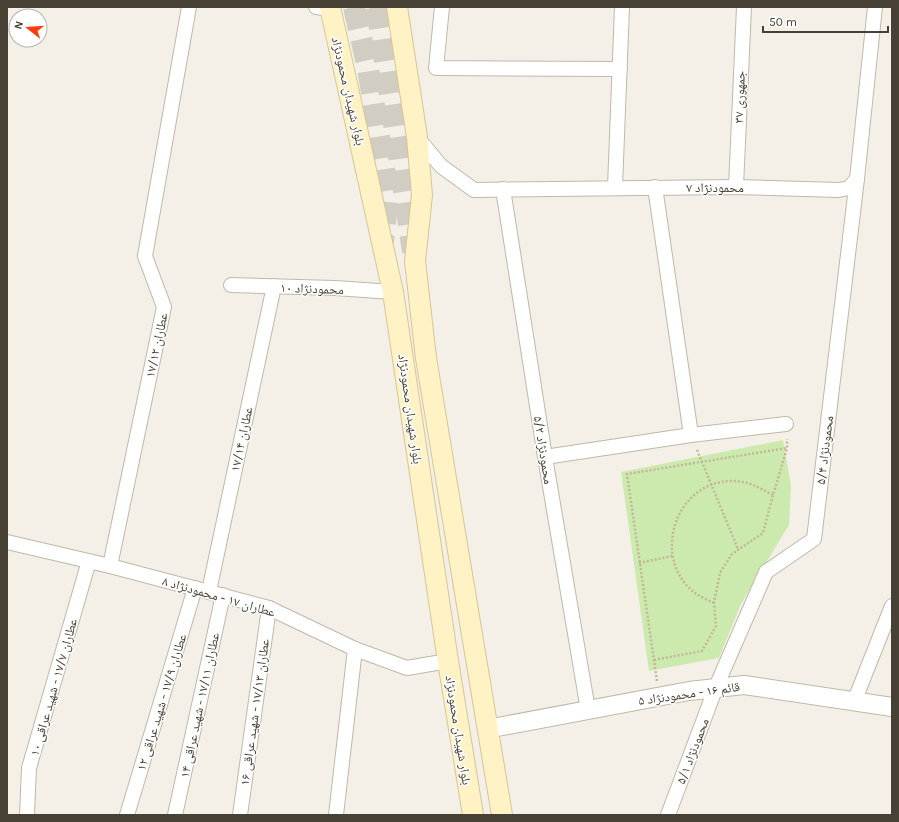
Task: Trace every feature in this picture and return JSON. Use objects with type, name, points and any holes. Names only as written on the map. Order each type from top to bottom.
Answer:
[{"type":"main road","name":"بلوار شهیدان محمودنژاد","points":[[397,7],[417,137],[422,195],[415,261],[426,358],[502,815]]},
{"type":"main road","name":"بلوار شهیدان محمودنژاد","points":[[326,8],[393,292],[448,661],[473,815]]},
{"type":"street","name":"عطاران ۱۷/۱۲","points":[[110,566],[164,307],[144,256],[189,7]]},
{"type":"street","points":[[442,7],[436,68],[620,69]]},
{"type":"street","points":[[615,187],[622,7]]},
{"type":"street","name":"جمهوری ۳۷","points":[[736,187],[744,7]]},
{"type":"street","points":[[857,179],[875,7]]},
{"type":"street","name":"محمودنژاد ۷","points":[[417,137],[441,166],[474,190],[615,187],[736,187],[839,190],[849,188],[857,179]]},
{"type":"street","name":"محمودنژاد ۵/۴","points":[[716,687],[766,572],[814,539],[857,179]]},
{"type":"street","points":[[655,187],[691,435]]},
{"type":"street","name":"محمودنژاد ۵/۲","points":[[503,189],[545,457],[588,710]]},
{"type":"street","name":"محمودنژاد ۱۰","points":[[231,285],[335,288],[393,292]]},
{"type":"street","name":"عطاران ۱۷/۱۴","points":[[202,590],[274,286]]},
{"type":"street","points":[[545,457],[691,435],[786,424]]},
{"type":"street","name":"عطاران ۱۷ - محمودنژاد ۸","points":[[7,542],[110,566],[268,608],[355,649],[407,668],[448,661]]},
{"type":"street","name":"عطاران ۱۷/۷ - شهید عراقی ۱۰","points":[[27,815],[29,768],[89,561]]},
{"type":"street","name":"عطاران ۱۷/۹ - شهید عراقی ۱۲","points":[[127,815],[202,590]]},
{"type":"street","name":"عطاران ۱۷/۱۱ - شهید عراقی ۱۴","points":[[175,815],[223,595]]},
{"type":"street","points":[[854,702],[892,606]]},
{"type":"street","name":"عطاران ۱۷/۱۳ - شهید عراقی ۱۶","points":[[240,815],[268,608]]},
{"type":"street","points":[[336,815],[355,649]]},
{"type":"street","name":"قائم ۱۶ - محمودنژاد ۵","points":[[487,729],[659,696],[716,687],[744,685],[892,707]]},
{"type":"street","name":"محمودنژاد ۵/۱","points":[[668,815],[716,687]]},
{"type":"path","points":[[654,660],[702,651],[716,626],[714,603],[720,573],[732,554],[764,533],[773,495],[787,448],[786,424]]},
{"type":"path","points":[[691,435],[710,485],[738,549]]},
{"type":"path","points":[[659,696],[627,474],[787,448]]},
{"type":"path","points":[[714,603],[695,593],[680,577],[672,556],[671,534],[678,514],[692,496],[710,485],[732,481],[754,484],[773,495]]},
{"type":"path","points":[[639,562],[672,556]]},
{"type":"green space","points":[[783,440],[791,486],[789,525],[741,604],[719,658],[649,671],[621,472]]},
{"type":"tunnel","points":[[354,7],[368,68],[388,193],[383,242]]},
{"type":"tunnel","points":[[375,7],[379,22],[413,252]]}]
